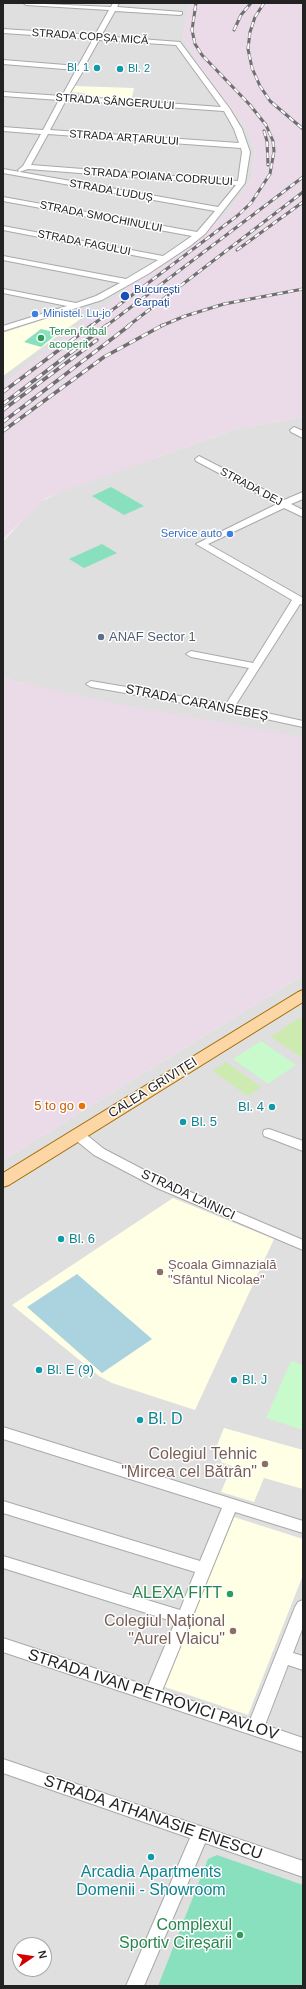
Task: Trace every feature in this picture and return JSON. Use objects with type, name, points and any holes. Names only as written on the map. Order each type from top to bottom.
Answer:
[{"type":"main road","name":"CALEA GRIVIȚEI","points":[[3,1181],[303,995]]},
{"type":"street","points":[[26,3],[115,6],[180,13]]},
{"type":"street","points":[[17,174],[26,167],[115,6]]},
{"type":"street","name":"STRADA COPȘA MICĂ","points":[[3,31],[178,43],[200,70],[227,110]]},
{"type":"street","points":[[3,62],[82,68]]},
{"type":"street","name":"STRADA SÂNGERULUI","points":[[3,94],[227,110]]},
{"type":"street","points":[[5,328],[78,306],[99,298],[165,259],[198,235],[241,183],[246,160],[245,146],[227,110]]},
{"type":"street","name":"STRADA ARȚARULUI","points":[[3,129],[245,146]]},
{"type":"street","name":"STRADA POIANA CODRULUI","points":[[26,167],[241,183]]},
{"type":"street","name":"STRADA LUDUȘ","points":[[3,171],[220,210]]},
{"type":"street","name":"STRADA SMOCHINULUI","points":[[3,199],[198,235]]},
{"type":"street","name":"STRADA FAGULUI","points":[[3,228],[165,259]]},
{"type":"street","points":[[3,258],[128,282]]},
{"type":"street","points":[[3,291],[78,306]]},
{"type":"street","points":[[294,430],[303,435]]},
{"type":"street","name":"STRADA DEJ","points":[[199,460],[303,514]]},
{"type":"street","points":[[229,708],[255,666],[300,600],[202,546],[201,544],[303,495]]},
{"type":"street","points":[[191,654],[255,666]]},
{"type":"street","name":"STRADA CARANSEBEȘ","points":[[91,684],[229,708],[303,724]]},
{"type":"street","points":[[269,1133],[303,1146]]},
{"type":"street","name":"STRADA LAINICI","points":[[78,1135],[99,1152],[162,1185],[303,1245]]},
{"type":"street","points":[[3,1433],[303,1527]]},
{"type":"street","points":[[153,1694],[231,1504]]},
{"type":"street","points":[[3,1507],[205,1569]]},
{"type":"street","points":[[3,1562],[184,1618]]},
{"type":"street","points":[[255,1729],[303,1607]]},
{"type":"street","name":"STRADA IVAN PETROVICI PAVLOV","points":[[3,1645],[303,1745]]},
{"type":"street","points":[[283,1657],[303,1664]]},
{"type":"street","name":"STRADA ATHANASIE ENESCU","points":[[3,1766],[200,1835],[303,1869]]},
{"type":"street","points":[[135,1986],[200,1835]]},
{"type":"shaded area","points":[[3,3],[190,3],[183,37],[201,68],[248,131],[255,151],[252,178],[228,213],[200,236],[3,384]]},
{"type":"shaded area","points":[[190,3],[303,3],[303,417],[237,429],[46,498],[3,539],[3,384],[137,281],[200,236],[228,213],[252,178],[255,151],[248,131],[201,68],[183,37]]},
{"type":"shaded area","points":[[74,86],[134,88],[131,102],[84,99],[85,93],[71,92]]},
{"type":"shaded area","points":[[69,311],[83,317],[3,376],[3,333]]},
{"type":"shaded area","points":[[303,417],[303,751],[3,678],[3,542],[38,503],[98,474],[152,459],[237,429]]},
{"type":"shaded area","points":[[3,678],[107,702],[303,737],[303,975],[3,1160]]},
{"type":"shaded area","points":[[303,975],[303,1986],[3,1986],[3,1160]]},
{"type":"shaded area","name":"Școala Gimnazială \"Sfântul Nicolae\"","points":[[173,1198],[274,1239],[195,1410],[112,1383],[99,1376],[12,1305]]},
{"type":"shaded area","name":"Colegiul Tehnic \"Mircea cel Bătrân\"","points":[[224,1428],[303,1450],[303,1489],[264,1478],[254,1502],[221,1492],[232,1466],[221,1462],[225,1453],[215,1450]]},
{"type":"shaded area","name":"Colegiul Național \"Aurel Vlaicu\"","points":[[234,1517],[303,1539],[303,1575],[248,1715],[162,1686]]},
{"type":"green space","name":"Teren fotbal acoperit","points":[[41,329],[58,333],[41,347],[24,342]]},
{"type":"green space","points":[[111,487],[144,506],[124,515],[92,496]]},
{"type":"green space","points":[[102,544],[117,553],[84,568],[69,559]]},
{"type":"green space","points":[[299,1018],[303,1021],[303,1058],[271,1037]]},
{"type":"green space","points":[[261,1041],[296,1065],[268,1084],[233,1059]]},
{"type":"green space","points":[[226,1062],[261,1087],[248,1096],[213,1071]]},
{"type":"green space","points":[[291,1361],[303,1365],[303,1430],[266,1418]]},
{"type":"green space","name":"Complexul Sportiv Cireșarii","points":[[217,1855],[303,1885],[303,1986],[158,1986],[208,1859]]},
{"type":"water","points":[[77,1274],[152,1339],[102,1373],[27,1307]]},
{"type":"railway","points":[[91,326],[237,216],[251,203],[270,174],[274,151],[273,141],[266,125],[250,105],[202,55],[195,44],[192,30],[196,3]]},
{"type":"railway","points":[[234,30],[241,15],[251,3]]},
{"type":"railway","points":[[264,3],[255,17],[250,32],[248,49],[252,68],[260,86],[270,101],[303,129]]},
{"type":"railway","points":[[264,131],[267,141],[268,165]]},
{"type":"railway","points":[[106,326],[303,177]]},
{"type":"railway","points":[[128,326],[303,192]]},
{"type":"railway","points":[[237,250],[303,202]]},
{"type":"railway","points":[[162,326],[185,316],[224,304],[303,289]]},
{"type":"railway","points":[[3,392],[92,325]]},
{"type":"railway","points":[[3,404],[107,325]]},
{"type":"railway","points":[[3,422],[130,325]]},
{"type":"railway","points":[[3,431],[104,357],[162,326]]},
{"type":"railway","points":[[3,410],[97,340]]},
{"type":"place","name":"Bl. 1","points":[[97,68]]},
{"type":"place","name":"Bl. 2","points":[[120,69]]},
{"type":"place","name":"București Carpați","points":[[125,296]]},
{"type":"place","name":"Ministel. Lu-jo","points":[[35,314]]},
{"type":"place","name":"Teren fotbal acoperit","points":[[41,338]]},
{"type":"place","name":"Service auto","points":[[230,534]]},
{"type":"place","name":"ANAF Sector 1","points":[[101,637]]},
{"type":"place","name":"5 to go","points":[[82,1106]]},
{"type":"place","name":"Bl. 4","points":[[272,1107]]},
{"type":"place","name":"Bl. 5","points":[[183,1122]]},
{"type":"place","name":"Bl. 6","points":[[61,1239]]},
{"type":"place","name":"Școala Gimnazială \"Sfântul Nicolae\"","points":[[160,1272]]},
{"type":"place","name":"Bl. E (9)","points":[[39,1370]]},
{"type":"place","name":"Bl. J","points":[[234,1380]]},
{"type":"place","name":"Bl. D","points":[[140,1420]]},
{"type":"place","name":"Colegiul Tehnic \"Mircea cel Bătrân\"","points":[[265,1464]]},
{"type":"place","name":"ALEXA FITT","points":[[230,1594]]},
{"type":"place","name":"Colegiul Național \"Aurel Vlaicu\"","points":[[233,1631]]},
{"type":"place","name":"Arcadia Apartments Domenii - Showroom","points":[[151,1857]]},
{"type":"place","name":"Complexul Sportiv Cireșarii","points":[[240,1935]]}]
